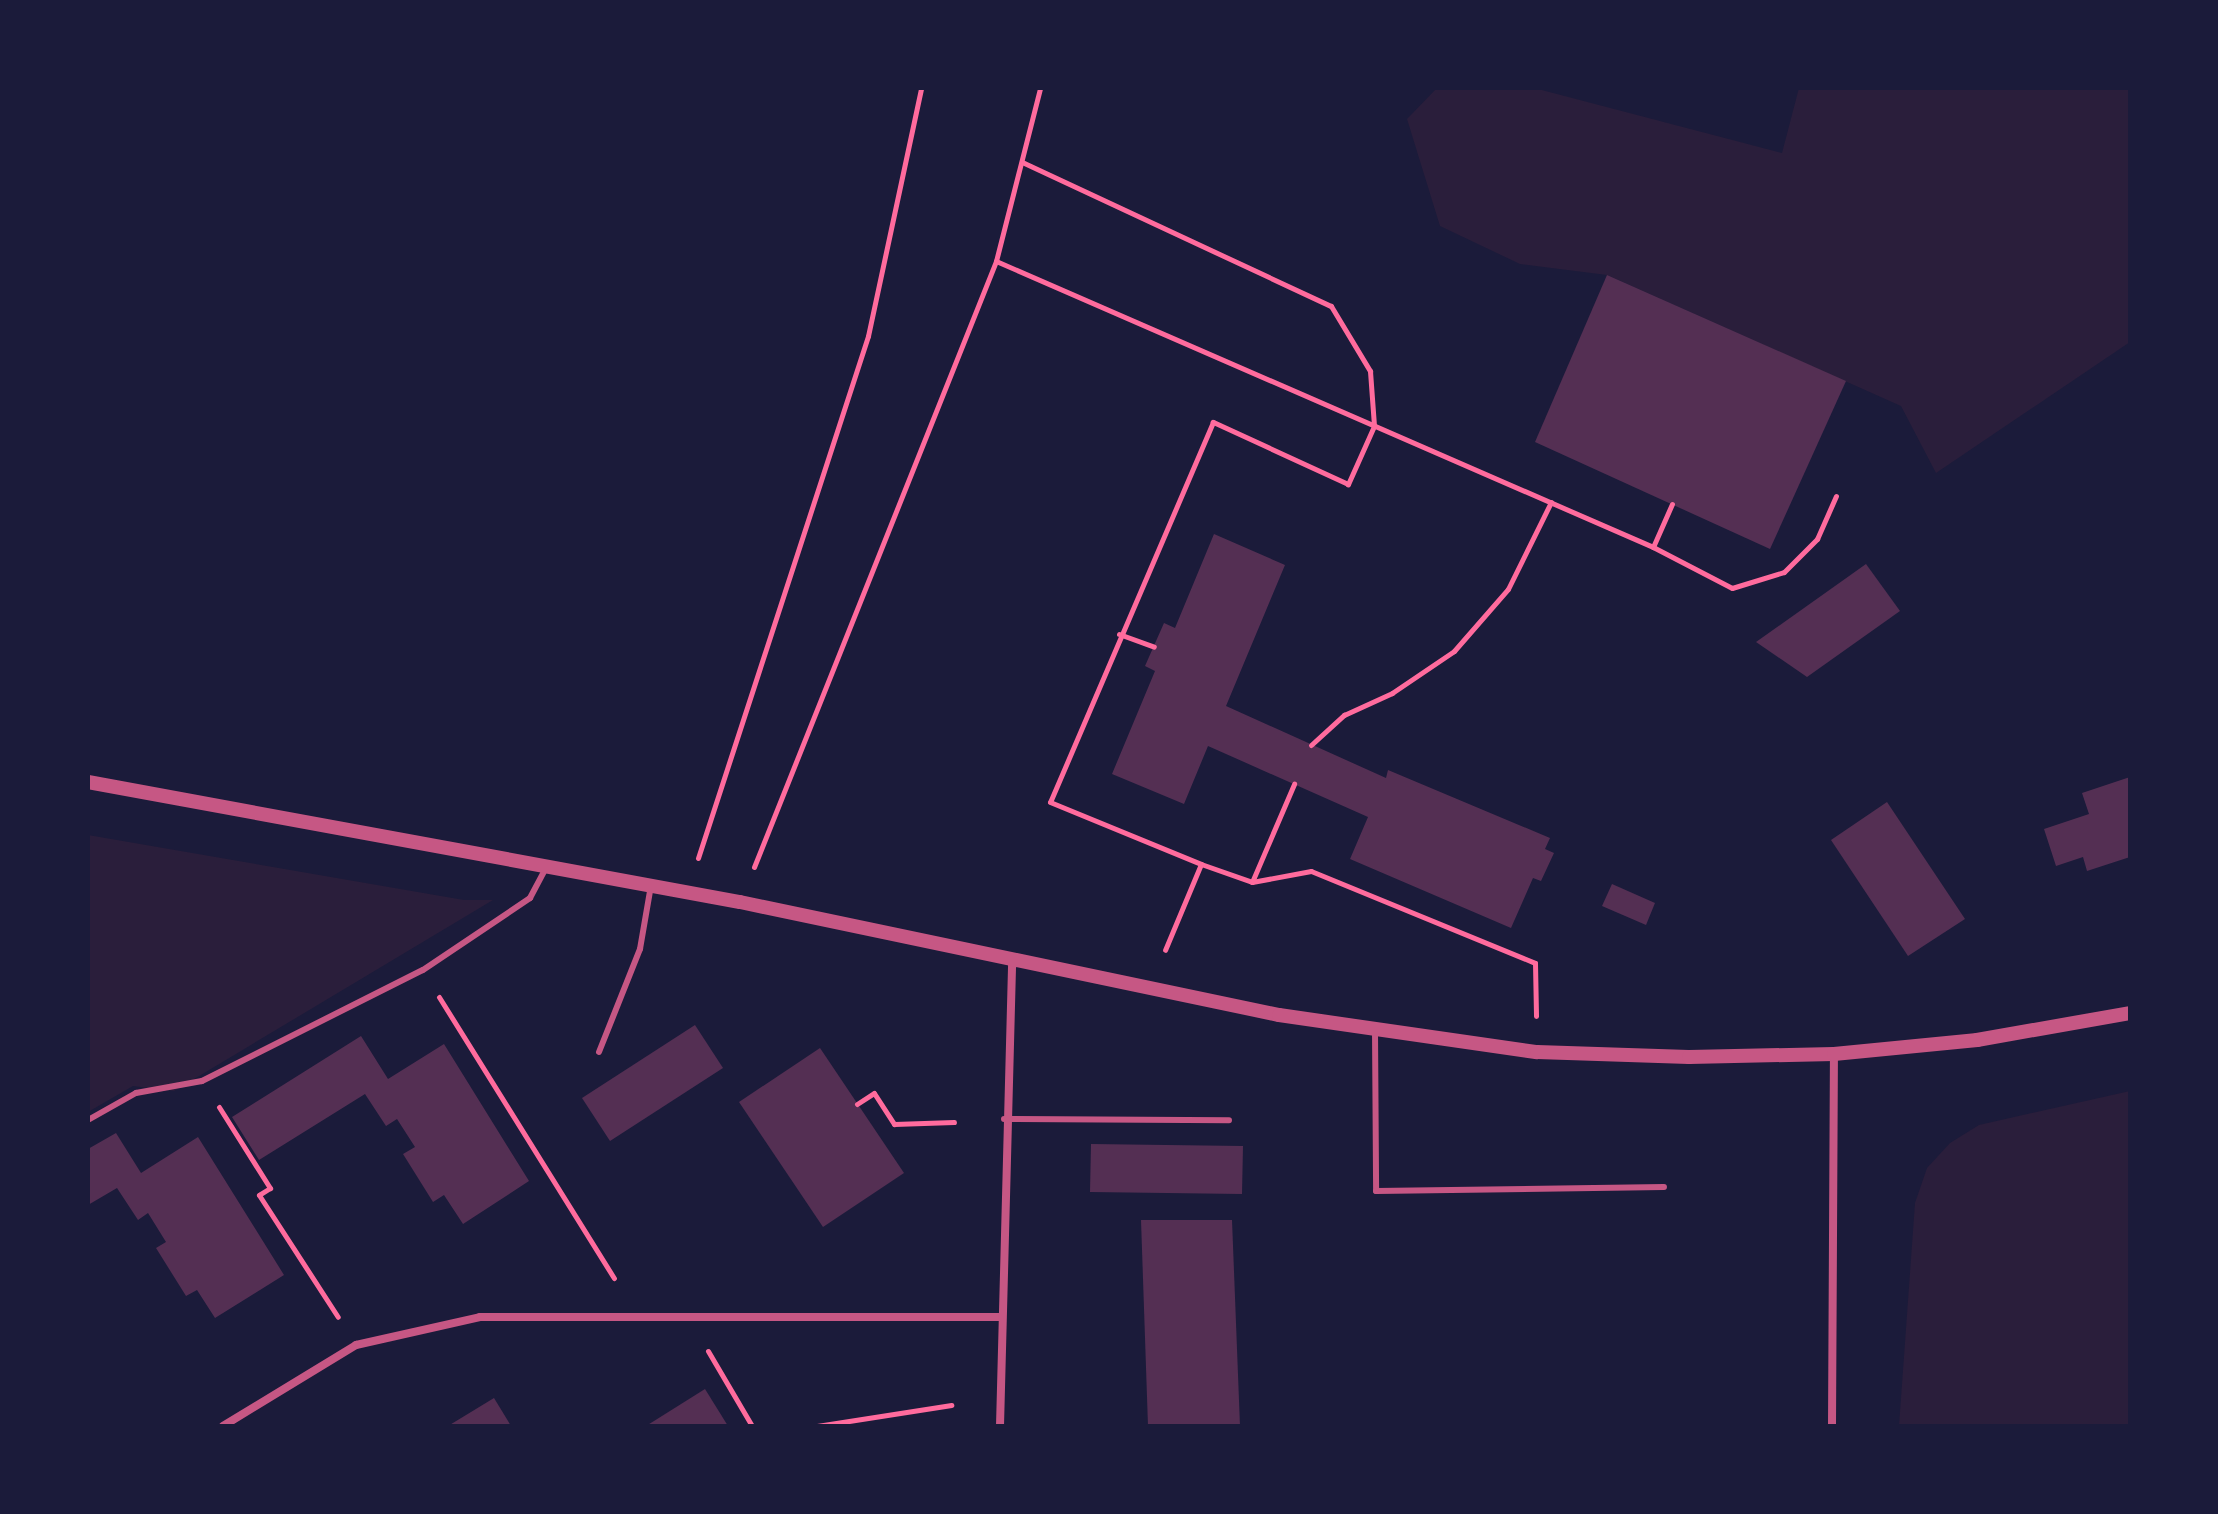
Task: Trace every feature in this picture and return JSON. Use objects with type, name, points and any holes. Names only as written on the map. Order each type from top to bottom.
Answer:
[{"type":"street","points":[[88,782],[740,902],[1375,1031],[1537,1052],[1834,1054],[1977,1040],[2130,1013]]},
{"type":"street","points":[[1000,1426],[1004,1119],[1012,959]]},
{"type":"street","points":[[1832,1426],[1834,1054]]},
{"type":"street","points":[[223,1426],[356,1345],[480,1317],[1000,1317]]},
{"type":"lane","points":[[88,1120],[136,1093],[202,1081],[423,970],[530,898],[547,866]]},
{"type":"lane","points":[[599,1052],[640,949],[651,885]]},
{"type":"lane","points":[[1375,1031],[1376,1191],[1664,1187]]},
{"type":"lane","points":[[1004,1119],[1229,1120]]},
{"type":"path","points":[[685,892],[868,336],[921,88]]},
{"type":"path","points":[[740,902],[996,261],[1040,88]]},
{"type":"path","points":[[1022,162],[1331,306],[1370,371],[1374,426],[1348,484],[1213,422],[1119,634],[1050,802],[1252,882],[1311,871],[1535,963],[1537,1052]]},
{"type":"path","points":[[996,261],[1653,547],[1732,588],[1761,583],[1784,572],[1817,539],[1836,496]]},
{"type":"path","points":[[1311,745],[1344,715],[1392,693],[1454,651],[1508,589],[1551,502]]},
{"type":"path","points":[[1653,547],[1672,504]]},
{"type":"path","points":[[1119,634],[1154,647]]},
{"type":"path","points":[[1252,882],[1294,784]]},
{"type":"path","points":[[1165,950],[1201,864]]},
{"type":"path","points":[[423,970],[614,1278]]},
{"type":"path","points":[[202,1081],[270,1188],[259,1195],[338,1318]]},
{"type":"path","points":[[857,1104],[874,1093],[894,1124],[954,1122]]},
{"type":"path","points":[[688,1317],[752,1426]]},
{"type":"path","points":[[817,1426],[951,1405]]},
{"type":"shaded area","points":[[1437,88],[1534,88],[1782,153],[1799,88],[2130,88],[2130,342],[1936,473],[1901,406],[1607,275],[1520,264],[1440,226],[1407,119]]},
{"type":"shaded area","points":[[88,835],[464,900],[493,900],[174,1091],[133,1086],[88,1112]]},
{"type":"shaded area","points":[[2130,1091],[2130,1426],[1899,1426],[1915,1203],[1927,1168],[1950,1143],[1979,1125]]},
{"type":"building","points":[[1607,275],[1846,381],[1770,549],[1535,442]]},
{"type":"building","points":[[1214,534],[1285,565],[1226,706],[1386,778],[1388,770],[1550,838],[1545,849],[1554,853],[1541,881],[1533,878],[1511,928],[1350,859],[1368,817],[1208,746],[1184,804],[1112,774],[1155,671],[1145,666],[1164,623],[1175,628]]},
{"type":"building","points":[[1866,564],[1900,611],[1807,677],[1756,642]]},
{"type":"building","points":[[2130,777],[2130,857],[2087,871],[2083,857],[2056,866],[2044,829],[2089,814],[2082,793]]},
{"type":"building","points":[[1887,802],[1965,919],[1908,956],[1831,840]]},
{"type":"building","points":[[1612,884],[1655,903],[1646,925],[1602,906]]},
{"type":"building","points":[[695,1025],[723,1068],[610,1141],[582,1098]]},
{"type":"building","points":[[361,1036],[388,1079],[444,1044],[529,1181],[463,1224],[444,1195],[433,1202],[403,1154],[415,1147],[397,1119],[386,1126],[365,1094],[259,1160],[232,1117]]},
{"type":"building","points":[[820,1048],[904,1173],[823,1227],[739,1102]]},
{"type":"building","points":[[116,1133],[141,1173],[198,1137],[284,1275],[215,1318],[197,1290],[186,1296],[156,1248],[166,1242],[148,1213],[138,1220],[117,1188],[88,1205],[88,1149]]},
{"type":"building","points":[[1091,1144],[1243,1146],[1242,1194],[1090,1192]]},
{"type":"building","points":[[1141,1220],[1232,1220],[1240,1426],[1148,1426]]},
{"type":"building","points":[[705,1389],[728,1426],[646,1426]]},
{"type":"building","points":[[494,1398],[511,1426],[448,1426]]}]
